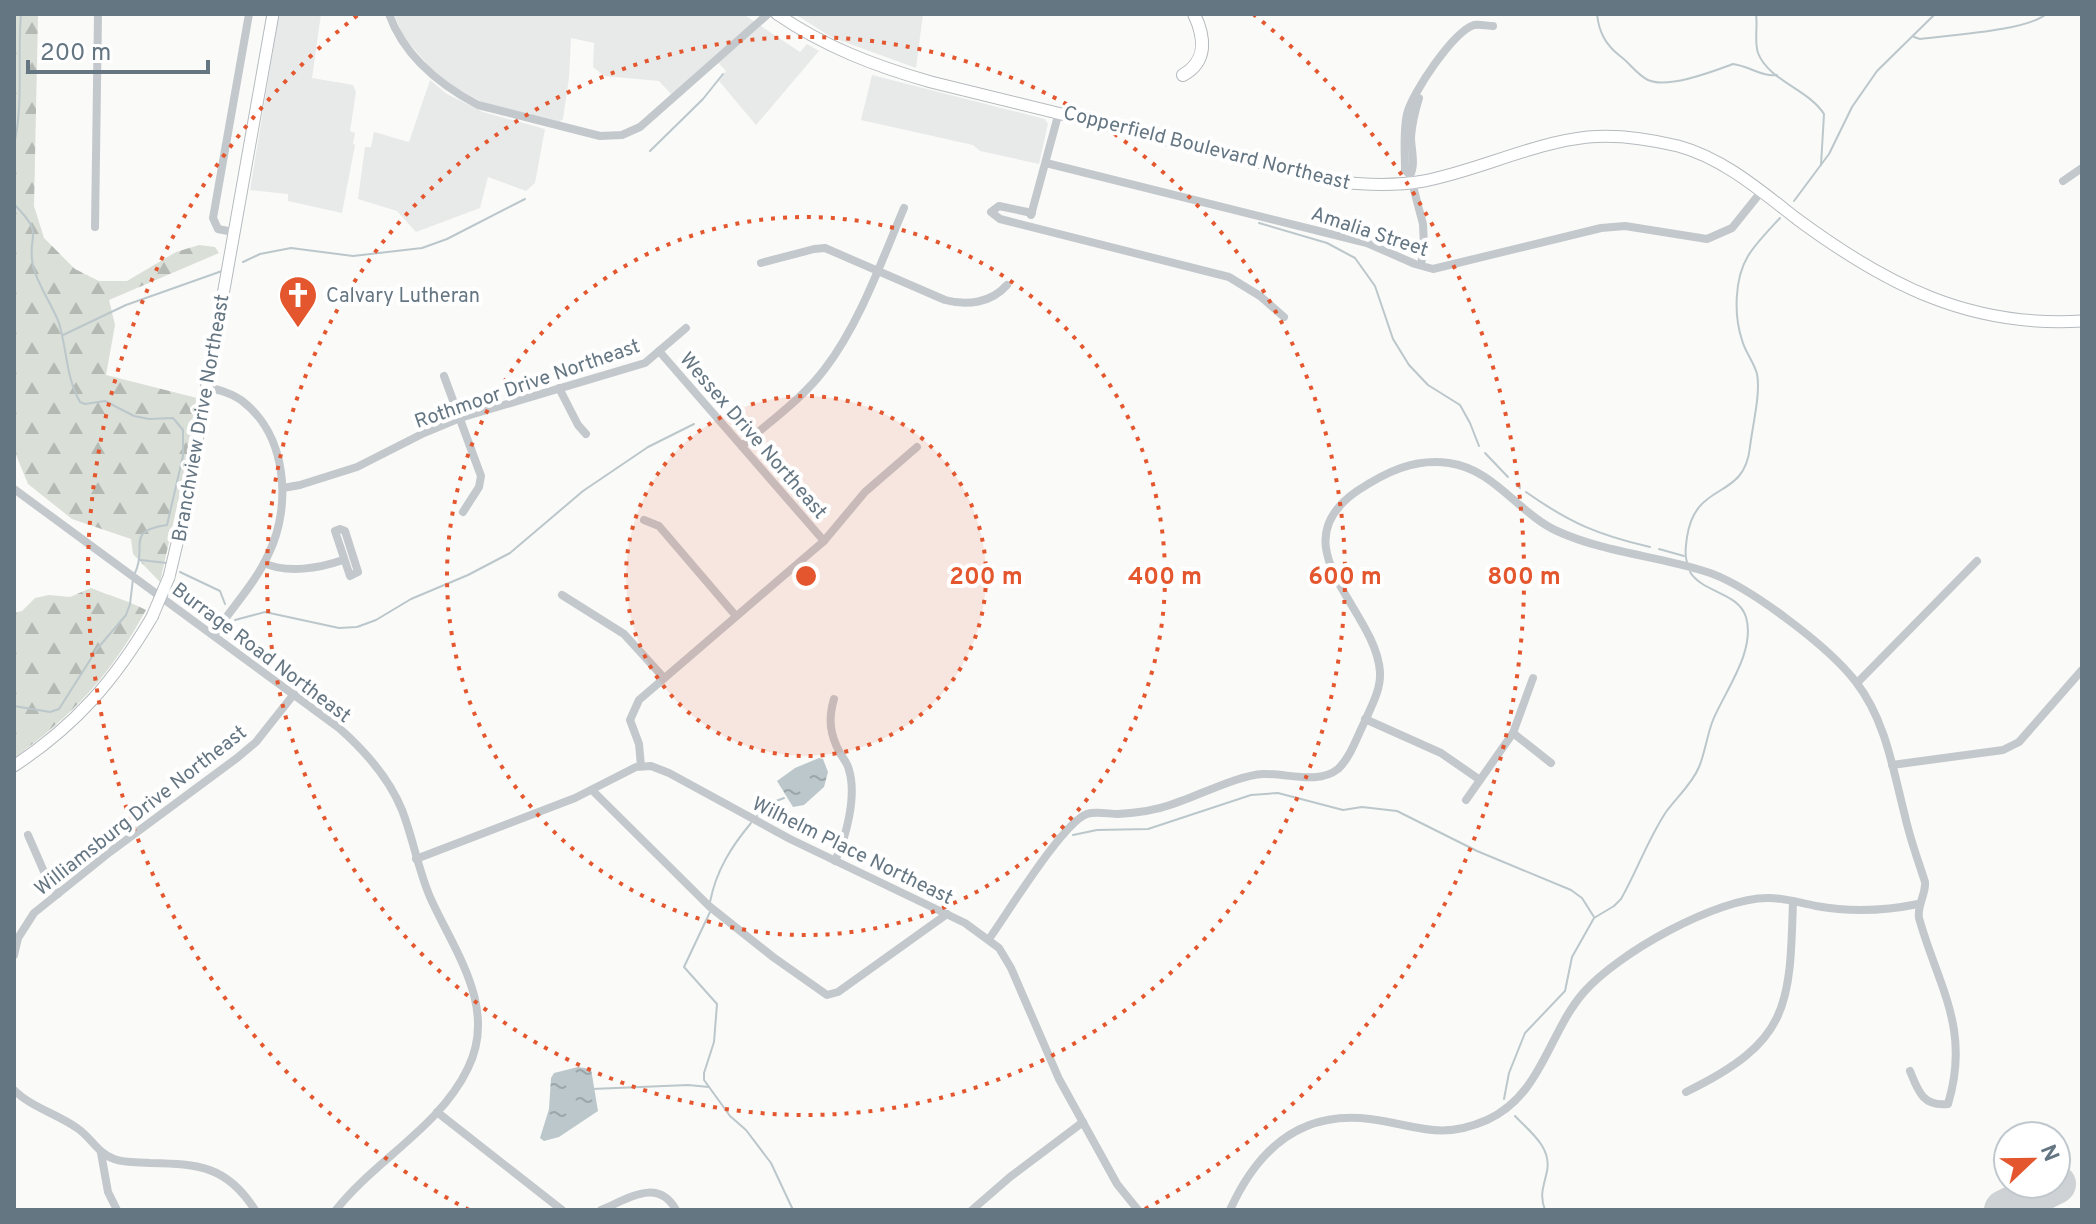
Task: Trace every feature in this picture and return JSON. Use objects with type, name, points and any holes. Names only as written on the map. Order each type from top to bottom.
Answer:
[{"type":"highway","points":[[1183,75],[1194,67],[1202,49],[1203,38],[1194,14]]},
{"type":"main road","name":"Branchview Drive Northeast","points":[[14,766],[51,740],[87,708],[126,660],[152,617],[169,577],[184,514],[273,14]]},
{"type":"main road","name":"Copperfield Boulevard Northeast","points":[[777,14],[820,41],[870,64],[931,82],[1339,182],[1384,185],[1450,174],[1561,141],[1588,137],[1624,136],[1682,147],[1733,171],[1846,255],[1903,287],[1973,311],[2022,320],[2082,321]]},
{"type":"street","points":[[95,227],[98,14]]},
{"type":"street","points":[[233,232],[218,229],[213,218],[249,14]]},
{"type":"street","points":[[389,14],[406,46],[440,82],[460,95],[482,106],[600,136],[622,135],[640,127],[768,14]]},
{"type":"street","points":[[1421,265],[1423,224],[1405,170],[1407,113],[1417,89],[1461,33],[1476,24],[1493,26]]},
{"type":"street","points":[[1029,225],[1059,112]]},
{"type":"street","name":"Amalia Street","points":[[1046,163],[1367,243],[1433,269],[1601,228],[1625,226],[1707,239],[1732,228],[1761,192]]},
{"type":"street","points":[[2063,181],[2082,168]]},
{"type":"street","points":[[1032,213],[999,206],[991,212],[995,218],[1229,277],[1260,296],[1284,317]]},
{"type":"street","points":[[742,446],[824,370],[877,271],[904,208]]},
{"type":"street","points":[[761,263],[825,248],[956,303],[985,300],[999,294],[1007,285]]},
{"type":"street","name":"Rothmoor Drive Northeast","points":[[283,488],[357,467],[460,418],[638,366],[686,328]]},
{"type":"street","name":"Wessex Drive Northeast","points":[[659,351],[824,541]]},
{"type":"street","points":[[444,376],[481,476],[479,487],[463,512]]},
{"type":"street","points":[[207,387],[232,395],[254,413],[275,449],[283,488],[278,531],[264,563],[214,635]]},
{"type":"street","points":[[559,388],[586,434]]},
{"type":"street","points":[[416,859],[592,790],[641,766],[639,744],[630,720],[639,700],[824,541],[865,492],[917,447]]},
{"type":"street","points":[[989,939],[1064,834],[1087,814],[1155,810],[1252,776],[1327,775],[1343,763],[1380,681],[1378,663],[1367,632],[1328,564],[1325,538],[1333,518],[1346,499],[1394,469],[1419,463],[1449,463],[1470,468],[1491,481],[1526,512],[1559,532],[1703,570],[1733,583],[1837,660],[1857,683],[1876,715],[1892,765],[1925,882],[1926,889],[1918,904],[1924,936],[1948,998],[1955,1026],[1954,1066],[1948,1104],[1932,1103],[1921,1098],[1910,1071]]},
{"type":"street","name":"Burrage Road Northeast","points":[[15,493],[214,635],[354,741],[383,777],[403,814],[431,898],[465,965],[476,1002],[478,1028],[470,1064],[458,1086],[437,1112],[370,1173],[336,1210]]},
{"type":"street","points":[[644,520],[659,526],[736,616]]},
{"type":"street","points":[[340,529],[345,531],[358,572],[350,576],[343,560],[335,531],[340,529]]},
{"type":"street","points":[[264,563],[284,569],[323,566],[343,560]]},
{"type":"street","points":[[1857,683],[1977,561]]},
{"type":"street","points":[[562,595],[628,636],[664,678]]},
{"type":"street","points":[[1892,765],[2003,750],[2019,742],[2082,670]]},
{"type":"street","points":[[1466,800],[1513,733],[1533,678]]},
{"type":"street","name":"Williamsburg Drive Northeast","points":[[14,955],[18,938],[29,920],[58,894],[256,742],[294,694]]},
{"type":"street","points":[[834,699],[829,720],[831,731],[849,770],[852,795],[844,843],[835,861]]},
{"type":"street","points":[[1365,719],[1441,753],[1480,780]]},
{"type":"street","points":[[1513,733],[1551,763]]},
{"type":"street","name":"Wilhelm Place Northeast","points":[[641,766],[669,773],[835,861],[947,914],[989,939],[999,948],[1011,968],[1046,1052],[1117,1184],[1138,1210]]},
{"type":"street","points":[[592,790],[709,906],[827,995],[849,984],[947,914]]},
{"type":"street","points":[[28,835],[45,874],[58,894]]},
{"type":"street","points":[[1230,1210],[1242,1185],[1267,1151],[1304,1127],[1336,1118],[1354,1117],[1442,1132],[1473,1126],[1491,1118],[1532,1082],[1571,1009],[1585,991],[1618,961],[1726,905],[1756,898],[1863,910],[1918,904]]},
{"type":"street","points":[[1686,1092],[1725,1072],[1752,1052],[1775,1021],[1787,993],[1793,901]]},
{"type":"street","points":[[14,1090],[78,1129],[101,1153],[127,1162],[189,1164],[213,1170],[233,1183],[255,1210]]},
{"type":"street","points":[[437,1112],[562,1210]]},
{"type":"street","points":[[972,1210],[1083,1122]]},
{"type":"street","points":[[101,1153],[108,1192],[117,1210]]},
{"type":"street","points":[[601,1210],[636,1195],[661,1193],[670,1198],[676,1210]]},
{"type":"shaded area","points":[[279,14],[321,14],[312,78],[353,85],[356,92],[350,131],[355,133],[355,145],[342,213],[288,201],[288,194],[250,190]]},
{"type":"shaded area","points":[[394,14],[743,14],[800,52],[807,44],[819,51],[756,125],[719,81],[726,71],[714,58],[672,95],[659,81],[604,76],[593,67],[594,43],[571,38],[563,119],[558,123],[486,104],[454,87],[432,70],[403,36]]},
{"type":"shaded area","points":[[795,14],[923,14],[916,68],[831,37]]},
{"type":"shaded area","points":[[872,75],[1045,119],[1048,124],[1039,164],[980,151],[973,145],[861,120]]},
{"type":"shaded area","points":[[430,80],[447,94],[483,112],[545,129],[535,183],[526,191],[488,177],[480,208],[416,232],[397,211],[358,199],[365,147],[371,147],[374,132],[409,142]]},
{"type":"green space","points":[[14,14],[38,14],[34,206],[44,238],[75,269],[99,281],[127,281],[176,252],[199,245],[215,247],[219,253],[109,300],[115,325],[106,375],[197,398],[188,457],[160,582],[133,554],[131,539],[72,519],[28,484],[14,450]]},
{"type":"green space","points":[[91,588],[146,610],[119,655],[89,692],[55,726],[14,758],[14,613],[22,611],[35,598],[49,595],[70,597]]},
{"type":"water","points":[[823,759],[828,772],[824,787],[804,805],[793,807],[777,781],[795,768]]},
{"type":"water","points":[[578,1067],[591,1069],[598,1111],[559,1137],[544,1141],[540,1138],[549,1109],[551,1078],[554,1073]]},
{"type":"waterway","points":[[14,145],[19,113],[21,14]]},
{"type":"waterway","points":[[1597,14],[1601,33],[1607,43],[1648,80],[1679,81],[1733,64],[1777,75]]},
{"type":"waterway","points":[[1756,14],[1757,48],[1763,63],[1817,105],[1824,114],[1821,165]]},
{"type":"waterway","points":[[1794,201],[1829,154],[1852,107],[1877,71],[1935,14]]},
{"type":"waterway","points":[[1914,37],[1920,39],[2005,28],[2022,25],[2046,14]]},
{"type":"waterway","points":[[650,151],[703,99],[723,74]]},
{"type":"waterway","points":[[243,262],[260,254],[291,248],[353,256],[422,248],[447,239],[525,199]]},
{"type":"waterway","points":[[14,204],[33,230],[33,266],[59,323],[69,373],[80,402],[105,401],[134,416],[173,418],[183,430],[183,456],[167,525],[146,531],[141,536],[135,573]]},
{"type":"waterway","points":[[1687,562],[1687,537],[1692,519],[1700,506],[1739,476],[1746,464],[1758,382],[1739,330],[1738,286],[1748,256],[1780,218]]},
{"type":"waterway","points":[[1259,223],[1327,243],[1355,258],[1375,286],[1393,339],[1409,365],[1428,385],[1460,405],[1479,446]]},
{"type":"waterway","points":[[63,335],[126,305],[222,271]]},
{"type":"waterway","points":[[235,620],[265,612],[339,628],[357,627],[376,620],[411,599],[510,553],[583,491],[648,447],[694,424]]},
{"type":"waterway","points":[[1485,453],[1508,477]]},
{"type":"waterway","points":[[1516,484],[1520,488]]},
{"type":"waterway","points":[[1526,492],[1585,527],[1650,547]]},
{"type":"waterway","points":[[1659,549],[1684,556]]},
{"type":"waterway","points":[[140,560],[167,563]]},
{"type":"waterway","points":[[180,572],[220,591],[225,604]]},
{"type":"waterway","points":[[1504,1099],[1509,1073],[1525,1033],[1565,991],[1572,957],[1594,918],[1621,899],[1660,822],[1696,773],[1713,720],[1743,657],[1748,630],[1742,609],[1690,572]]},
{"type":"waterway","points":[[14,706],[50,712],[59,709],[97,649],[126,615],[133,579]]},
{"type":"waterway","points":[[1073,835],[1097,830],[1148,829],[1251,795],[1278,793],[1343,810],[1362,807],[1397,811],[1477,851],[1571,890],[1582,898],[1594,917]]},
{"type":"waterway","points":[[757,816],[771,803],[784,798]]},
{"type":"waterway","points":[[710,902],[725,860],[751,823]]},
{"type":"waterway","points":[[710,912],[684,967],[717,1004],[714,1042],[704,1080],[771,1163],[793,1210]]},
{"type":"waterway","points":[[592,1089],[709,1087]]},
{"type":"waterway","points":[[1515,1116],[1538,1140],[1546,1154],[1548,1162],[1542,1195],[1545,1210]]},
{"type":"runway","points":[[2004,1210],[2024,1200]]},
{"type":"place","name":"Calvary Lutheran","points":[[298,329]]}]
